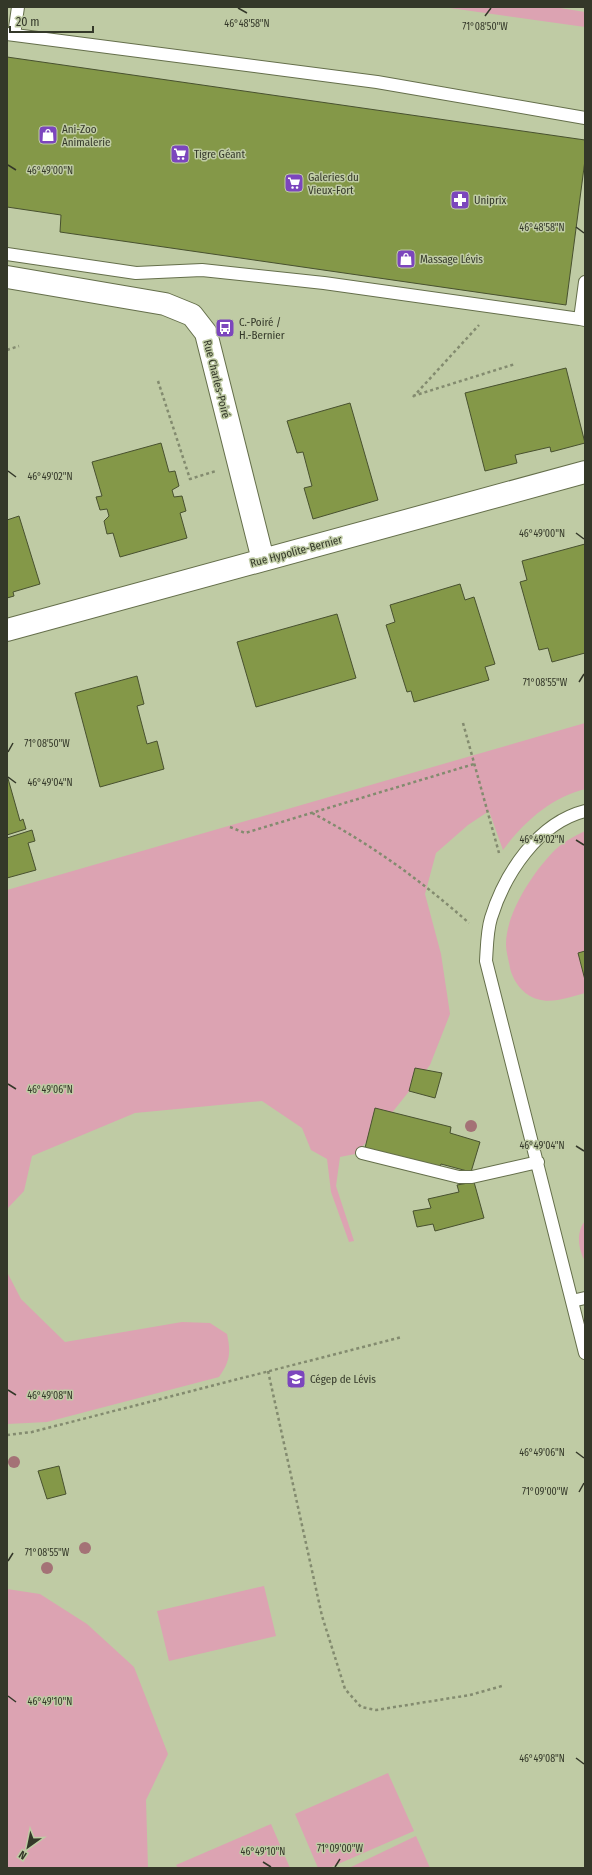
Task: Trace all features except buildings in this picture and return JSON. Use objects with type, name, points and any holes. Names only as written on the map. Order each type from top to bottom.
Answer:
[{"type":"street","name":"Rue Charles-Poiré","points":[[7,277],[165,304],[192,315],[206,333],[263,560]]},
{"type":"street","name":"Rue Hypolite-Bernier","points":[[7,630],[585,472]]},
{"type":"lane","points":[[18,7],[11,35],[377,82],[585,118]]},
{"type":"lane","points":[[7,254],[136,273],[202,270],[324,283],[582,320],[585,282]]},
{"type":"lane","points":[[585,811],[571,814],[549,829],[533,843],[513,870],[498,898],[491,918],[486,960],[585,1353]]},
{"type":"lane","points":[[362,1153],[459,1177],[472,1177],[538,1162]]},
{"type":"lane","points":[[572,1301],[585,1298]]},
{"type":"path","points":[[495,307],[413,396],[516,364]]},
{"type":"path","points":[[7,350],[19,346]]},
{"type":"path","points":[[158,381],[190,479],[239,464]]},
{"type":"path","points":[[463,723],[500,855],[513,870]]},
{"type":"path","points":[[230,827],[245,833],[474,764]]},
{"type":"path","points":[[311,812],[351,833],[404,869],[469,924],[488,935]]},
{"type":"path","points":[[7,1435],[32,1432],[402,1337]]},
{"type":"path","points":[[268,1371],[322,1616],[345,1689],[361,1707],[376,1710],[463,1696],[502,1686]]},
{"type":"shaded area","points":[[443,7],[554,7],[585,12],[585,27]]},
{"type":"shaded area","points":[[585,723],[585,789],[560,798],[539,812],[520,830],[503,850],[489,811],[468,825],[436,853],[425,894],[441,954],[450,1014],[430,1065],[379,1129],[355,1154],[340,1157],[336,1186],[354,1241],[349,1242],[331,1192],[327,1159],[311,1150],[302,1128],[262,1101],[135,1113],[32,1156],[24,1191],[7,1209],[7,890]]},
{"type":"shaded area","points":[[585,831],[585,951],[579,953],[585,980],[585,993],[549,1001],[537,999],[527,994],[519,987],[511,973],[506,944],[510,920],[529,883],[544,862],[559,846]]},
{"type":"shaded area","points":[[585,1221],[585,1261],[581,1251],[579,1235]]},
{"type":"shaded area","points":[[7,1272],[21,1299],[65,1342],[182,1322],[210,1323],[227,1334],[229,1357],[219,1377],[47,1422],[7,1424]]},
{"type":"shaded area","points":[[264,1586],[276,1636],[169,1661],[157,1611]]},
{"type":"shaded area","points":[[7,1589],[40,1594],[87,1624],[134,1667],[168,1754],[146,1800],[148,1868],[7,1868]]},
{"type":"shaded area","points":[[388,1773],[414,1831],[329,1868],[318,1868],[295,1814]]},
{"type":"shaded area","points":[[271,1824],[290,1868],[178,1868],[176,1865]]},
{"type":"shaded area","points":[[416,1836],[430,1868],[349,1868]]},
{"type":"place","name":"Ani-Zoo Animalerie","points":[[48,135]]},
{"type":"place","name":"Tigre Géant","points":[[180,154]]},
{"type":"place","name":"Galeries du Vieux-Fort","points":[[294,183]]},
{"type":"place","name":"Uniprix","points":[[460,200]]},
{"type":"place","name":"Massage Lévis","points":[[406,259]]},
{"type":"place","name":"C.-Poiré / H.-Bernier","points":[[225,328]]},
{"type":"place","name":"Cégep de Lévis","points":[[296,1379]]}]
